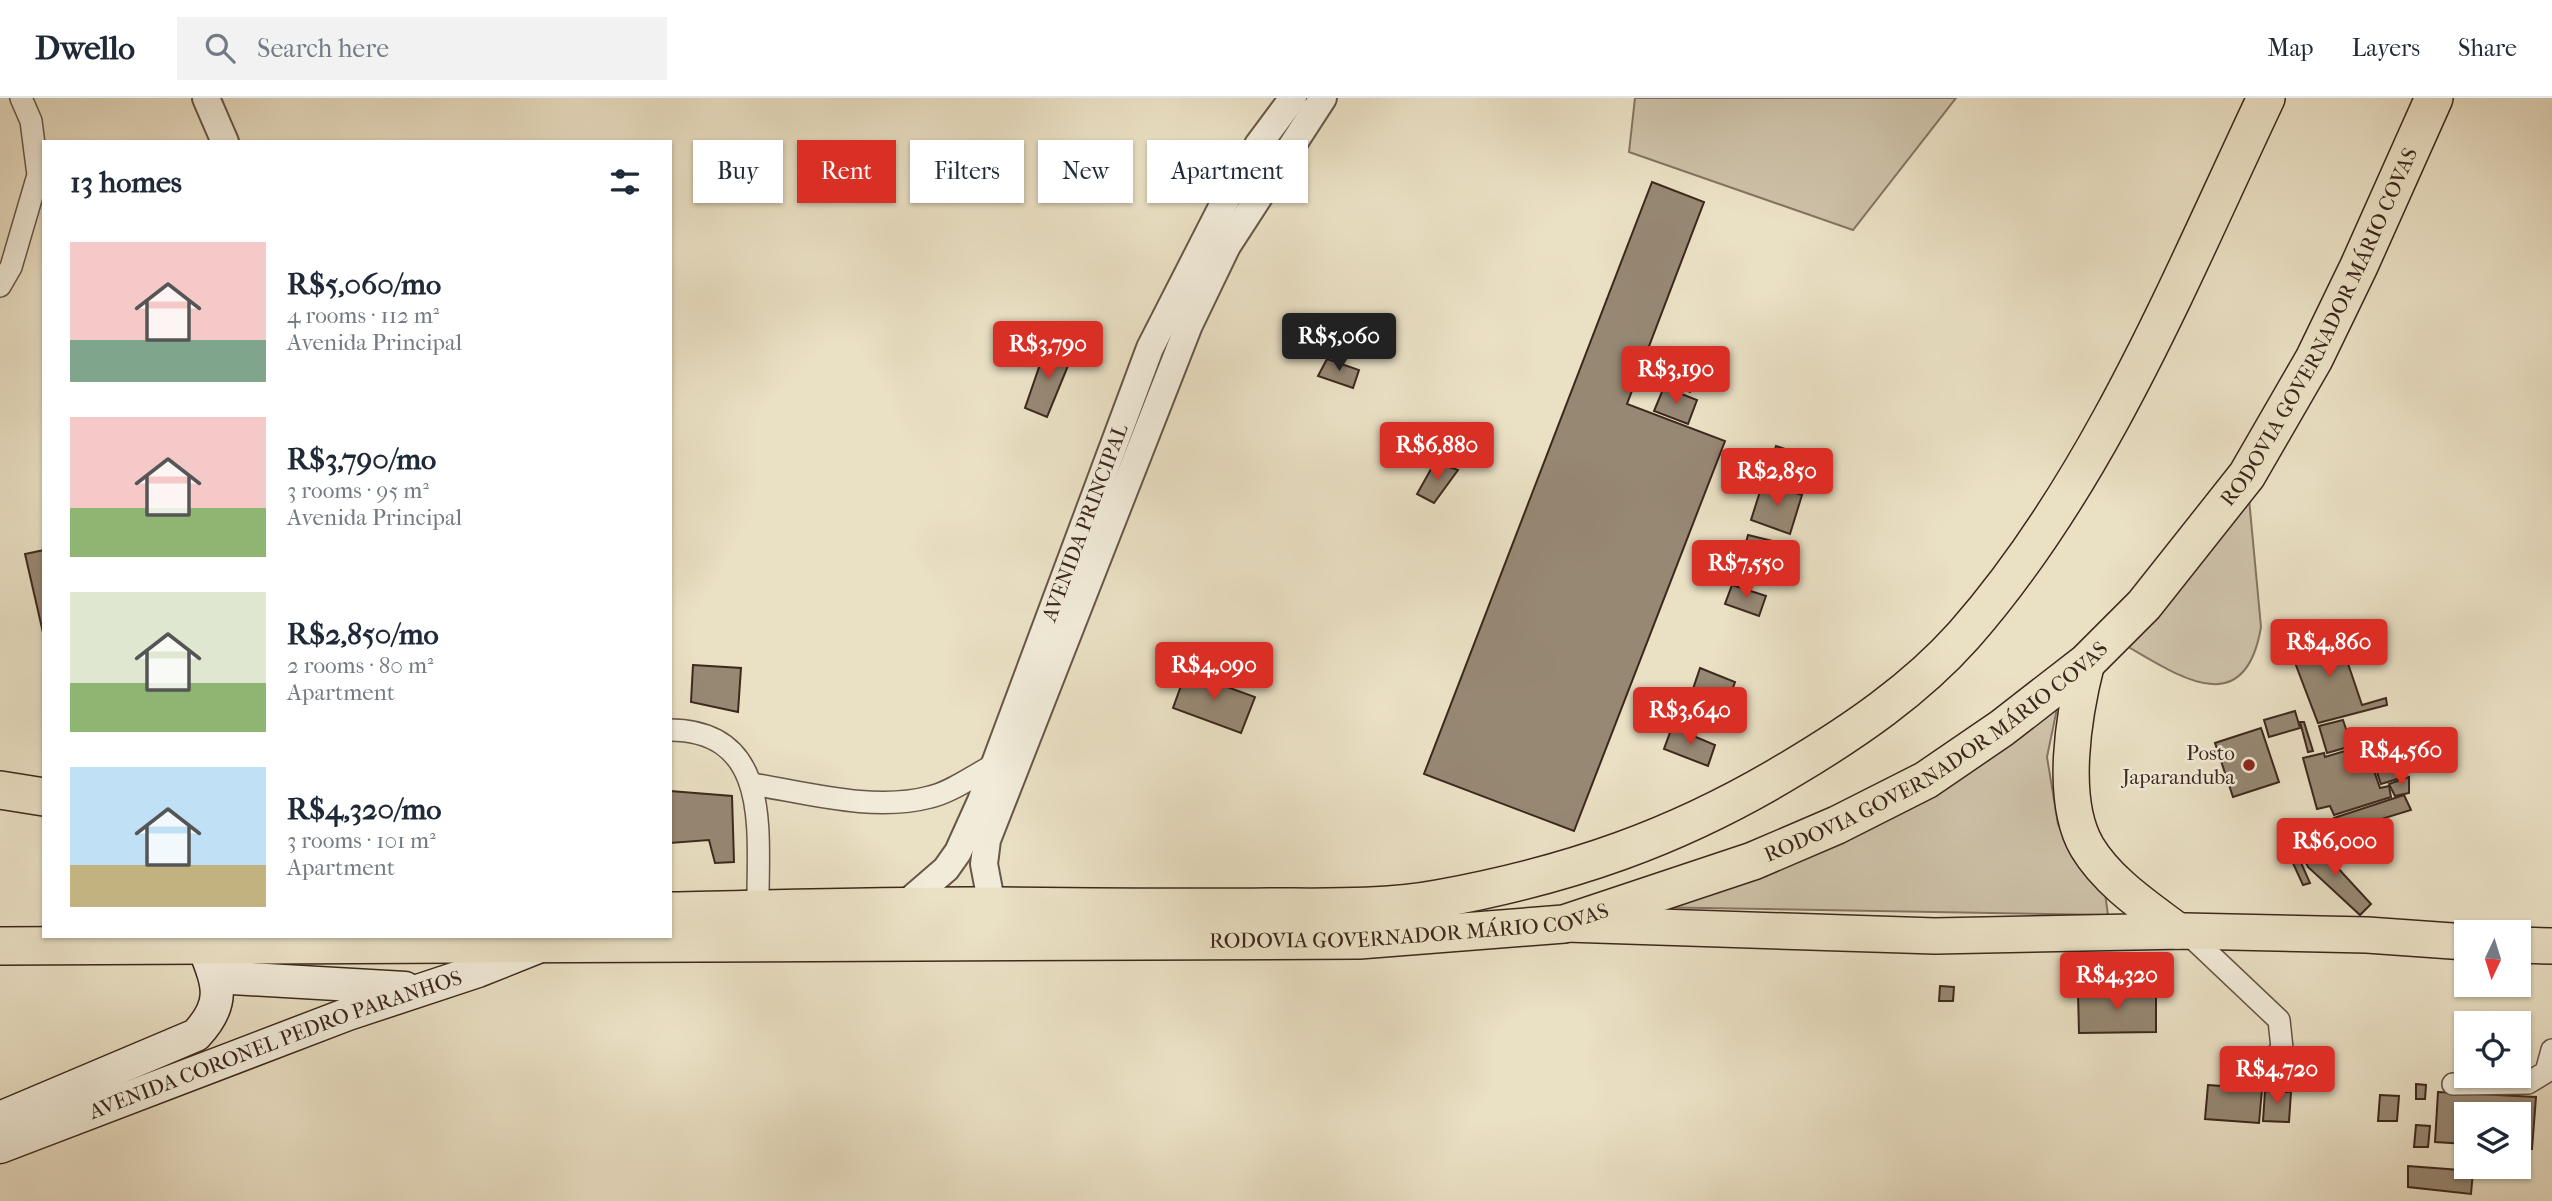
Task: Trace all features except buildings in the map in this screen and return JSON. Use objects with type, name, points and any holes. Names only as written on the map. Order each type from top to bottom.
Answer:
[{"type":"highway","name":"RODOVIA GOVERNADOR MÁRIO COVAS","points":[[672,911],[992,906],[1312,907],[1434,900],[1562,871],[1638,847],[1700,820],[1866,724],[1961,639],[2011,577],[2065,496],[2130,383],[2266,98]]},
{"type":"highway","name":"RODOVIA GOVERNADOR MÁRIO COVAS","points":[[0,946],[209,961],[550,942],[1359,940],[1564,924],[1696,883],[1838,825],[1926,780],[2002,728],[2087,662],[2144,605],[2247,474],[2314,359],[2434,98]]},
{"type":"highway","points":[[0,790],[42,797]]},
{"type":"main road","points":[[2087,662],[2071,741],[2074,803],[2087,846],[2124,890],[2181,931]]},
{"type":"main road","points":[[1564,924],[1935,936],[2181,931],[2367,935],[2454,941]]},
{"type":"main road","name":"AVENIDA CORONEL PEDRO PARANHOS","points":[[0,1147],[296,1034],[550,942]]},
{"type":"main road","points":[[2531,945],[2552,946]]},
{"type":"main road","points":[[209,961],[424,989]]},
{"type":"main road","name":"AVENIDA CORONEL PEDRO PARANHOS","points":[[0,1118],[196,1035],[213,1016],[217,996],[209,961]]},
{"type":"street","points":[[0,286],[11,267],[38,175],[31,121],[21,98]]},
{"type":"street","points":[[206,98],[224,140]]},
{"type":"street","name":"AVENIDA PRINCIPAL","points":[[992,906],[985,853],[1006,753],[1150,348],[1223,205],[1258,145],[1293,98]]},
{"type":"street","name":"AVENIDA PRINCIPAL","points":[[902,907],[946,869],[958,852],[1006,753],[1189,325],[1227,246],[1323,98]]},
{"type":"street","points":[[672,730],[711,735],[746,767],[752,784],[757,826],[758,909]]},
{"type":"street","points":[[752,784],[865,801],[903,803],[934,796],[1006,753]]},
{"type":"street","points":[[2181,931],[2279,1020],[2282,1048],[2258,1080]]},
{"type":"street","points":[[2453,1084],[2528,1083],[2546,1072],[2552,1050]]},
{"type":"shaded area","points":[[1635,98],[1956,98],[1853,230],[1629,152]]},
{"type":"shaded area","points":[[2248,488],[2261,627],[2253,656],[2241,674],[2225,683],[2208,684],[2167,669],[2125,645]]},
{"type":"shaded area","points":[[2060,694],[2047,757],[2058,824],[2074,860],[2105,893],[2108,915],[1642,907]]},
{"type":"place","name":"Posto Japaranduba","points":[[2249,765]]}]
